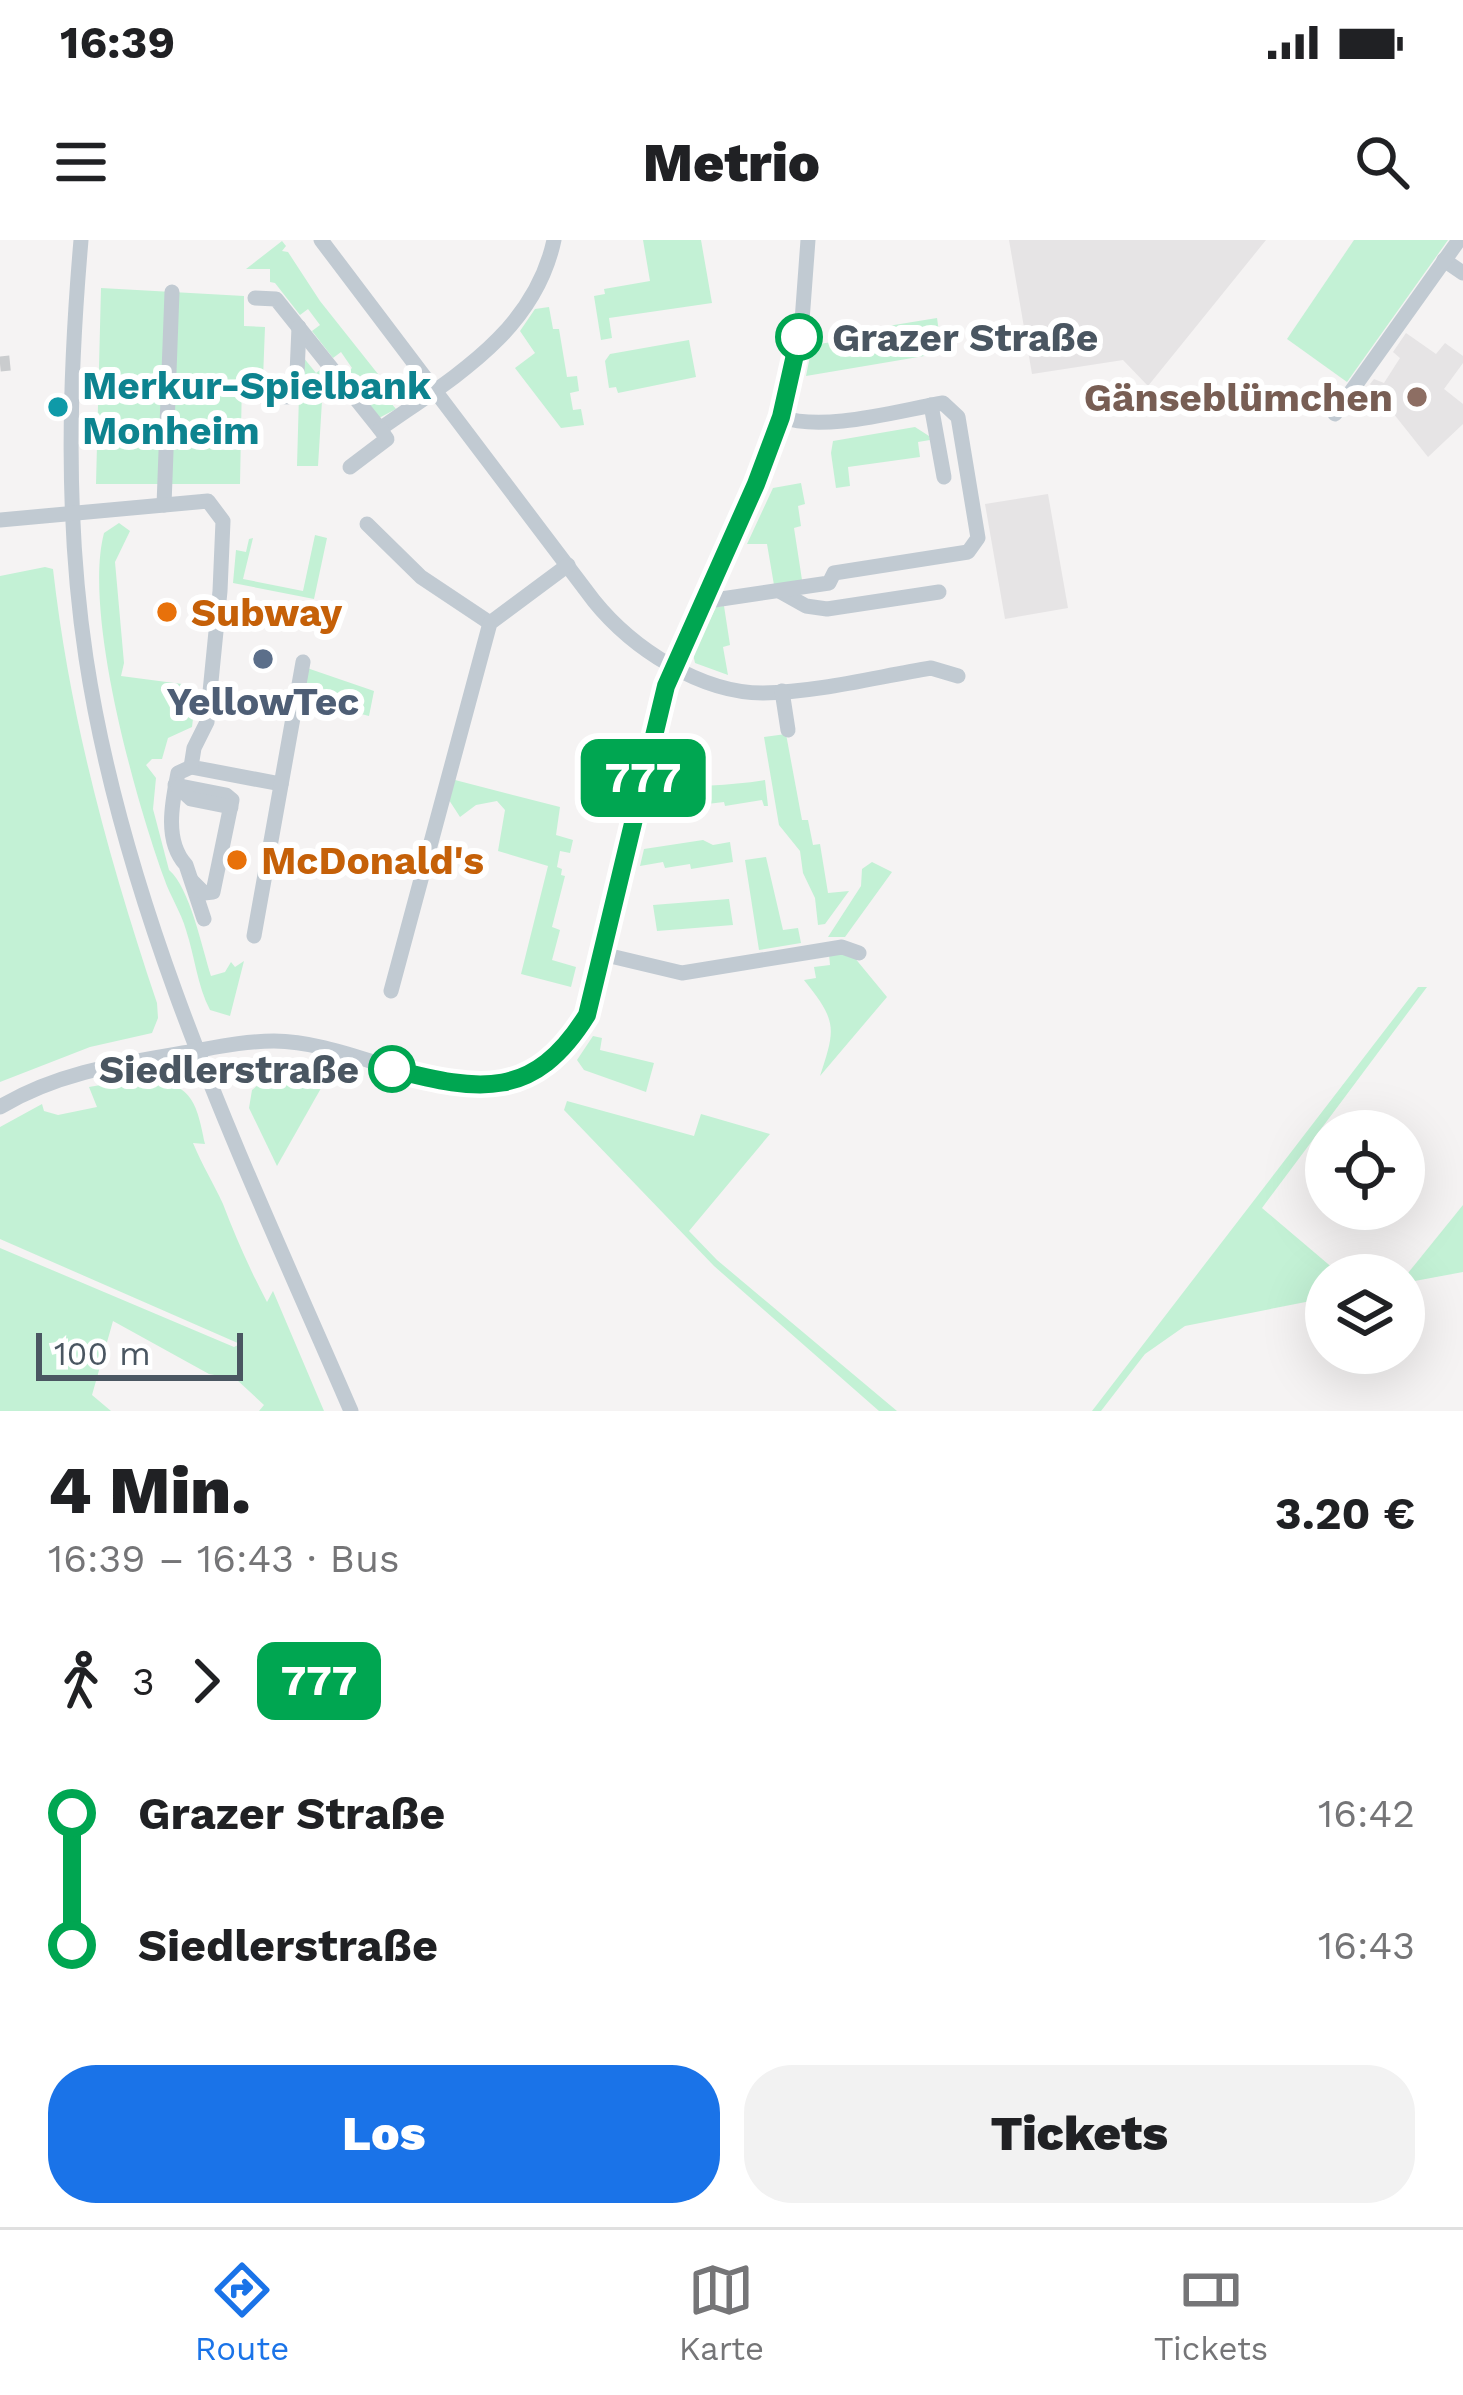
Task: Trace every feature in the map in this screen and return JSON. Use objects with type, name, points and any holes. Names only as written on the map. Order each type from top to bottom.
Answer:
[{"type":"street","points":[[81,240],[72,342],[74,516],[86,659],[108,765],[136,873],[198,1051],[351,1411]]},
{"type":"street","points":[[320,240],[611,623],[674,666],[724,686],[758,693],[931,668],[958,676]]},
{"type":"street","points":[[380,429],[512,340],[557,262],[554,240]]},
{"type":"street","points":[[0,1107],[57,1078],[273,1041],[307,1044],[475,1086],[519,1080],[564,1052],[587,1015],[674,666],[781,417],[802,321],[808,240]]},
{"type":"street","points":[[1335,413],[1459,240]]},
{"type":"street","points":[[1444,260],[1463,273]]},
{"type":"street","points":[[164,505],[172,292]]},
{"type":"street","points":[[255,298],[276,299],[387,440],[350,467]]},
{"type":"street","points":[[246,396],[296,398],[298,327]]},
{"type":"street","points":[[701,602],[781,592],[829,583],[834,573],[968,552],[978,538],[958,417],[943,403],[824,422],[800,424],[781,417]]},
{"type":"street","points":[[931,405],[944,477]]},
{"type":"street","points":[[0,520],[208,501],[218,508],[223,520],[207,722],[190,767]]},
{"type":"street","points":[[367,524],[421,578],[490,623]]},
{"type":"street","points":[[391,991],[490,623],[568,565]]},
{"type":"street","points":[[781,592],[806,606],[827,609],[939,592]]},
{"type":"street","points":[[254,936],[303,662]]},
{"type":"street","points":[[782,692],[788,730]]},
{"type":"street","points":[[204,920],[171,825],[178,773],[190,767],[281,784]]},
{"type":"street","points":[[176,785],[226,795],[232,807],[213,892],[204,893],[192,881]]},
{"type":"street","points":[[602,954],[682,973],[842,947],[859,953]]},
{"type":"shaded area","points":[[1009,240],[1266,240],[1148,386],[1123,360],[1032,374]]},
{"type":"shaded area","name":"Gänseblümchen","points":[[1406,333],[1436,354],[1445,343],[1463,356],[1444,389],[1463,404],[1463,424],[1428,457],[1370,384],[1374,379],[1384,383],[1400,358],[1393,352]]},
{"type":"shaded area","points":[[1048,494],[1068,608],[1005,619],[985,504]]},
{"type":"green space","points":[[643,240],[701,240],[712,303],[609,318],[612,338],[601,340],[594,296],[605,294],[604,289],[650,281]]},
{"type":"green space","points":[[1354,240],[1448,240],[1347,382],[1287,339]]},
{"type":"green space","points":[[282,241],[286,246],[282,251],[288,252],[320,301],[397,398],[391,403],[396,409],[379,418],[345,374],[352,368],[341,352],[333,358],[312,331],[320,325],[308,309],[300,315],[270,282],[270,269],[246,269]]},
{"type":"green space","points":[[101,288],[244,296],[244,326],[265,327],[263,379],[242,379],[240,484],[96,484]]},
{"type":"green space","points":[[549,307],[553,329],[559,329],[567,377],[577,376],[579,391],[570,393],[573,410],[581,409],[584,425],[561,428],[515,368],[535,353],[520,331],[535,309]]},
{"type":"green space","points":[[937,318],[942,353],[806,376],[811,351],[820,349],[819,344],[845,340],[845,333]]},
{"type":"green space","points":[[689,340],[696,377],[618,393],[616,387],[609,388],[605,361],[610,354]]},
{"type":"green space","points":[[303,357],[316,373],[324,367],[346,396],[317,395],[317,401],[322,401],[318,466],[297,466]]},
{"type":"green space","points":[[915,427],[930,440],[918,442],[920,457],[848,467],[850,486],[836,488],[833,441]]},
{"type":"green space","points":[[801,483],[805,504],[798,506],[801,526],[794,528],[802,580],[774,585],[767,544],[747,544],[773,488]]},
{"type":"green space","points":[[119,523],[130,531],[115,562],[124,663],[121,676],[197,686],[192,727],[168,738],[162,759],[146,765],[156,778],[153,809],[169,870],[189,904],[211,976],[225,972],[231,962],[235,967],[244,961],[230,1016],[210,1010],[206,1000],[184,923],[152,843],[115,706],[100,609],[99,568],[104,533]]},
{"type":"green space","points":[[315,535],[327,538],[314,599],[233,583],[236,550],[246,552],[253,538],[243,579],[303,591]]},
{"type":"green space","points":[[53,569],[81,735],[158,1018],[152,1033],[90,1047],[0,1082],[0,576]]},
{"type":"green space","points":[[724,606],[730,645],[723,647],[728,675],[695,663],[693,654],[716,607]]},
{"type":"green space","points":[[307,668],[374,691],[369,716],[302,699]]},
{"type":"green space","points":[[786,734],[802,820],[808,820],[813,845],[820,844],[828,893],[849,891],[825,924],[818,925],[800,851],[779,825],[764,737]]},
{"type":"green space","points":[[455,780],[560,807],[556,835],[573,840],[570,853],[560,851],[557,867],[565,876],[552,927],[560,930],[552,960],[576,967],[571,987],[521,974],[548,866],[498,851],[505,810],[497,801],[476,805],[460,817],[449,800]]},
{"type":"green space","points":[[765,780],[768,806],[762,800],[725,806],[724,802],[674,808],[672,801],[654,805],[657,791]]},
{"type":"green space","points":[[703,840],[713,845],[730,842],[733,862],[691,869],[690,864],[665,868],[663,862],[640,866],[644,849]]},
{"type":"green space","points":[[766,857],[783,930],[798,928],[801,943],[759,950],[745,860]]},
{"type":"green space","points":[[872,862],[892,872],[845,937],[828,937],[861,886],[862,869]]},
{"type":"green space","points":[[729,899],[733,925],[657,931],[653,905]]},
{"type":"green space","points":[[829,954],[854,957],[887,997],[820,1076],[830,1025],[804,980],[816,978],[814,967],[830,965]]},
{"type":"green space","points":[[1418,987],[1427,987],[1335,1110],[1323,1110]]},
{"type":"green space","points":[[593,1036],[602,1038],[600,1050],[654,1063],[646,1092],[584,1070],[577,1060]]},
{"type":"green space","points":[[284,1063],[333,1067],[277,1166],[249,1108],[252,1090]]},
{"type":"green space","points":[[141,1078],[170,1084],[194,1104],[205,1144],[193,1143],[267,1302],[273,1291],[324,1411],[259,1411],[264,1405],[236,1379],[209,1374],[113,1321],[92,1395],[111,1411],[0,1411],[0,1248],[234,1347],[240,1344],[0,1239],[0,1127],[42,1104],[44,1111],[58,1115],[97,1107],[89,1087]]},
{"type":"green space","points":[[567,1101],[694,1136],[701,1114],[770,1134],[689,1231],[717,1260],[897,1411],[879,1411],[714,1266],[564,1110]]},
{"type":"green space","points":[[1305,1134],[1305,1150],[1262,1208],[1316,1254],[1305,1254],[1305,1302],[1185,1326],[1145,1354],[1101,1411],[1092,1411]]},
{"type":"green space","points":[[1463,1205],[1463,1272],[1425,1279],[1423,1254]]},
{"type":"tunnel","points":[[0,364],[10,363]]},
{"type":"bus line","name":"777","points":[[392,1069],[475,1086],[519,1080],[564,1052],[587,1015],[666,686],[756,484],[781,417],[799,337]]},
{"type":"place","name":"Grazer Straße","points":[[799,337]]},
{"type":"place","name":"Gänseblümchen","points":[[1417,397]]},
{"type":"place","name":"Merkur-Spielbank Monheim","points":[[58,407]]},
{"type":"place","name":"Subway","points":[[167,612]]},
{"type":"place","name":"YellowTec","points":[[263,659]]},
{"type":"place","name":"McDonald's","points":[[237,860]]},
{"type":"place","name":"Siedlerstraße","points":[[392,1069]]}]
